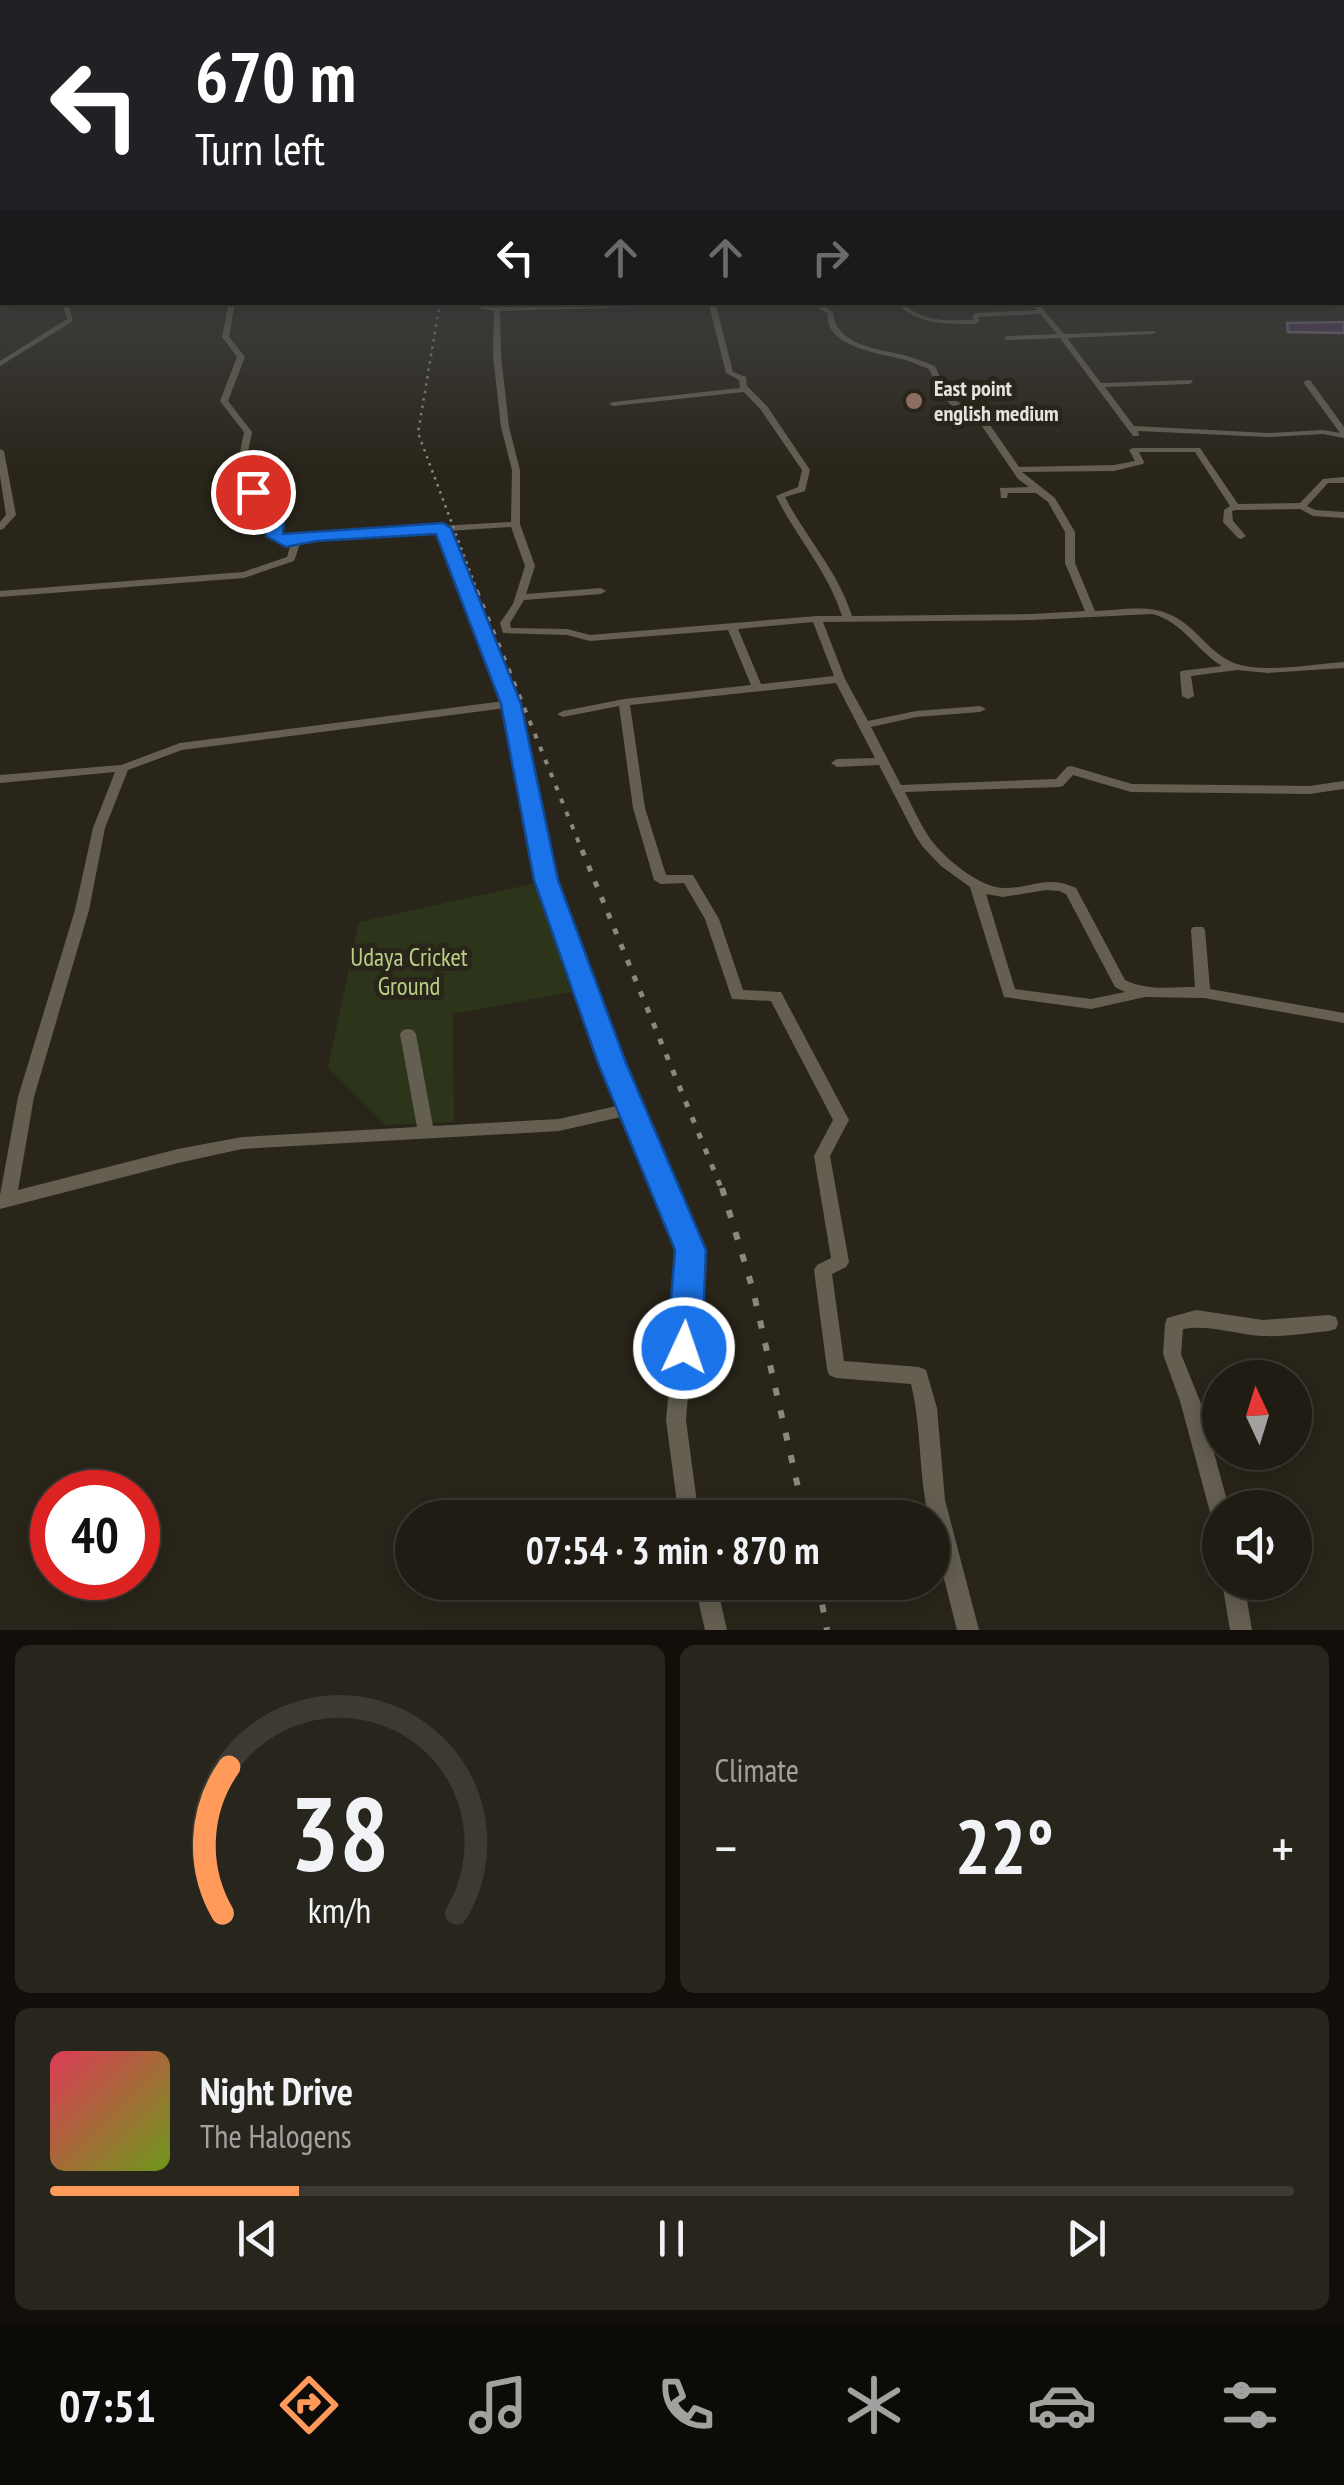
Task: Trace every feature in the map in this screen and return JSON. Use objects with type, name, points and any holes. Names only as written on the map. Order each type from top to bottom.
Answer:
[{"type":"street","points":[[0,364],[70,317]]},
{"type":"street","points":[[229,317],[225,338],[241,357],[224,401],[248,432],[241,467],[253,492],[276,517],[274,536],[296,542],[316,536],[515,524]]},
{"type":"street","points":[[497,317],[505,427],[516,470],[515,524],[530,566],[504,629],[513,633],[555,632],[590,638],[817,619],[1161,612],[1170,615],[1216,658],[1241,668]]},
{"type":"street","points":[[715,317],[728,368],[743,379],[745,390],[764,408],[806,470],[802,489],[780,496],[824,564],[848,618]]},
{"type":"street","points":[[831,317],[835,330],[865,352],[893,352],[932,368],[955,404],[982,417],[1016,470],[1052,500],[1070,532],[1070,563],[1090,612]]},
{"type":"street","points":[[919,317],[930,322],[976,322],[976,317]]},
{"type":"street","points":[[1046,317],[1101,384],[1144,448]]},
{"type":"street","points":[[1007,338],[1152,332]]},
{"type":"street","points":[[1101,384],[1189,382]]},
{"type":"street","points":[[1307,382],[1344,434]]},
{"type":"street","points":[[613,404],[745,390]]},
{"type":"street","points":[[1133,428],[1268,435],[1344,434]]},
{"type":"street","points":[[0,450],[12,515],[0,527]]},
{"type":"street","points":[[1016,470],[1114,468],[1140,462],[1132,450],[1197,450],[1235,507]]},
{"type":"street","points":[[1302,506],[1326,482],[1344,480]]},
{"type":"street","points":[[1004,496],[1003,490],[1038,490]]},
{"type":"street","points":[[1240,536],[1228,522],[1228,510],[1235,507],[1302,506],[1313,513],[1344,515]]},
{"type":"street","points":[[443,528],[511,704],[546,880],[630,1109],[690,1250],[676,1420],[687,1500]]},
{"type":"street","points":[[0,594],[244,575],[291,559],[296,542]]},
{"type":"street","points":[[520,597],[601,591]]},
{"type":"street","points":[[817,619],[840,679],[927,845],[976,883],[1000,893],[1055,884],[1071,891],[1120,983],[1144,993]]},
{"type":"street","points":[[732,627],[756,685]]},
{"type":"street","points":[[1188,696],[1185,673],[1344,665]]},
{"type":"street","points":[[563,714],[756,685],[840,679]]},
{"type":"street","points":[[624,702],[640,808],[662,880],[688,878],[712,919],[737,995],[776,996],[841,1120],[822,1156],[840,1262],[823,1270],[836,1369],[919,1376],[935,1500],[968,1630]]},
{"type":"street","points":[[0,780],[123,768],[180,747],[511,704]]},
{"type":"street","points":[[865,725],[916,714],[980,709]]},
{"type":"street","points":[[837,763],[884,761]]},
{"type":"street","points":[[123,768],[100,828],[82,910],[26,1096],[4,1202],[242,1143],[559,1124],[630,1109]]},
{"type":"street","points":[[899,789],[1059,783],[1071,770],[1131,788],[1309,790],[1344,785]]},
{"type":"street","points":[[976,883],[1009,994],[1091,1004],[1144,993],[1203,993],[1344,1018]]},
{"type":"street","points":[[1198,930],[1203,993]]},
{"type":"street","points":[[408,1034],[426,1132]]},
{"type":"street","points":[[1214,1490],[1190,1400],[1172,1354],[1174,1324],[1210,1319],[1254,1328],[1328,1323]]},
{"type":"street","points":[[708,1600],[716,1630]]},
{"type":"street","points":[[1237,1600],[1241,1630]]},
{"type":"green space","name":"Udaya Cricket Ground","points":[[536,883],[571,992],[453,1014],[454,1122],[386,1125],[328,1067],[359,922]]},
{"type":"building","points":[[1344,322],[1344,333],[1288,332],[1287,323]]},
{"type":"railway","points":[[437,317],[418,433],[478,593]]},
{"type":"railway","points":[[477,591],[583,853]]},
{"type":"railway","points":[[582,850],[722,1190]]},
{"type":"railway","points":[[722,1188],[753,1290],[801,1500]]},
{"type":"railway","points":[[821,1600],[827,1630]]},
{"type":"place","name":"East point english medium","points":[[914,401]]},
{"type":"route","points":[[253,492],[264,509],[276,517],[274,536],[286,542],[316,536],[443,528],[511,704],[546,880],[612,1063],[690,1250],[684,1348]]}]
